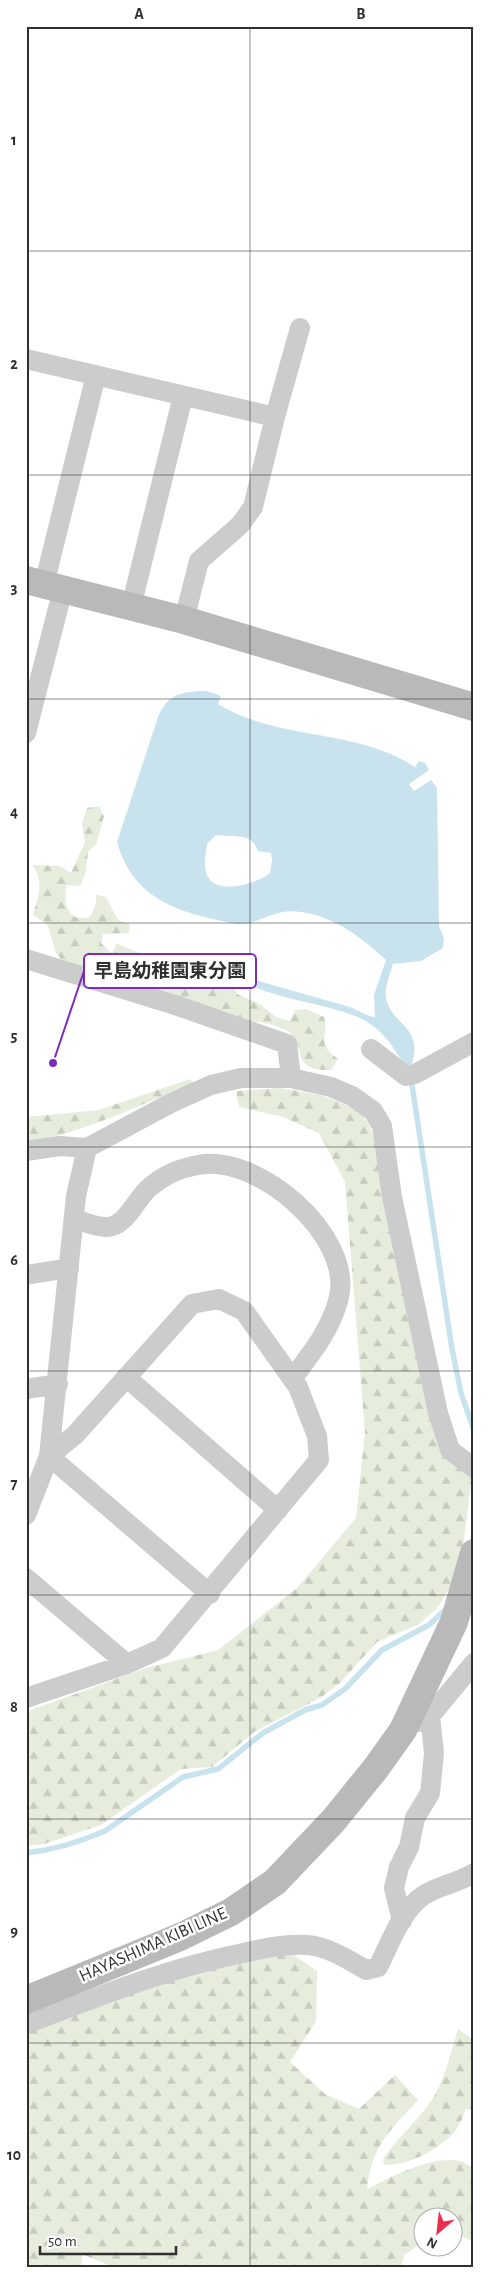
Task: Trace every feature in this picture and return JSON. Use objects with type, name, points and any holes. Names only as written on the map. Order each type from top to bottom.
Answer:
[{"type":"main road","points":[[45,585],[184,620],[474,707]]},
{"type":"main road","name":"HAYASHIMA KIBI LINE","points":[[26,2000],[180,1937],[253,1898],[275,1882],[333,1821],[376,1768],[403,1730],[438,1657],[470,1583],[474,1553]]},
{"type":"street","points":[[184,620],[199,560],[240,525],[253,507],[275,417],[300,328]]},
{"type":"street","points":[[26,359],[275,417]]},
{"type":"street","points":[[26,734],[45,585],[96,376]]},
{"type":"street","points":[[131,607],[183,396]]},
{"type":"street","points":[[26,959],[175,1005],[288,1044],[291,1078]]},
{"type":"street","points":[[370,1048],[412,1075],[474,1042]]},
{"type":"street","points":[[26,1151],[60,1146],[86,1148],[171,1103],[211,1085],[241,1078],[291,1078],[331,1086],[352,1096],[373,1111],[382,1126],[392,1197],[438,1413],[450,1450],[474,1468]]},
{"type":"street","points":[[27,1510],[49,1456],[58,1384],[76,1196],[86,1148]]},
{"type":"street","points":[[74,1219],[106,1227],[119,1223],[148,1188],[170,1172],[200,1164],[235,1166],[266,1182],[306,1214],[325,1235],[339,1268],[339,1296],[332,1317],[315,1350],[292,1378]]},
{"type":"street","points":[[26,1275],[69,1268]]},
{"type":"street","points":[[26,1698],[127,1664],[162,1648],[210,1594],[319,1460],[317,1436],[298,1387],[244,1311],[219,1299],[192,1304],[75,1435],[49,1456]]},
{"type":"street","points":[[126,1378],[278,1510]]},
{"type":"street","points":[[26,1389],[58,1384]]},
{"type":"street","points":[[49,1456],[210,1594]]},
{"type":"street","points":[[26,1578],[127,1664]]},
{"type":"street","points":[[403,1730],[430,1716],[474,1664]]},
{"type":"street","points":[[402,1921],[394,1888],[409,1848],[416,1818],[430,1793],[434,1753],[430,1716]]},
{"type":"street","points":[[26,2024],[148,1978],[211,1959],[283,1945],[308,1945],[342,1956],[366,1970],[378,1967],[408,1910],[424,1894],[460,1882],[474,1873]]},
{"type":"green space","points":[[99,806],[104,816],[96,845],[88,851],[86,872],[80,886],[67,885],[66,899],[69,911],[77,917],[91,916],[96,903],[96,895],[106,897],[118,920],[130,924],[129,933],[103,934],[101,943],[111,953],[116,943],[160,962],[154,971],[127,958],[131,980],[118,982],[65,964],[56,953],[47,924],[33,915],[39,883],[36,871],[32,865],[59,866],[71,873],[85,842],[82,824],[87,808]]},
{"type":"green space","points":[[214,976],[232,983],[237,994],[260,1004],[276,1017],[290,1021],[295,1010],[306,1009],[324,1017],[325,1043],[331,1053],[338,1059],[331,1070],[308,1066],[303,1060],[291,1033],[282,1028],[230,1017],[158,992],[156,982],[198,981]]},
{"type":"green space","points":[[190,1079],[193,1083],[111,1118],[69,1132],[26,1143],[26,1117],[99,1110]]},
{"type":"green space","points":[[278,1088],[315,1094],[342,1103],[363,1116],[372,1133],[379,1159],[430,1418],[472,1476],[463,1547],[454,1580],[438,1607],[419,1624],[377,1642],[339,1684],[320,1698],[254,1732],[212,1767],[181,1769],[101,1825],[44,1844],[26,1846],[26,1712],[146,1668],[218,1650],[297,1588],[356,1518],[365,1432],[345,1182],[319,1133],[283,1117],[239,1107],[236,1091]]},
{"type":"green space","points":[[276,1953],[293,1954],[317,1971],[316,2021],[290,2062],[325,2094],[359,2109],[395,2075],[418,2100],[390,2130],[378,2150],[369,2174],[367,2189],[399,2173],[425,2164],[449,2160],[465,2163],[474,2168],[474,2242],[462,2236],[462,2206],[412,2206],[412,2250],[404,2255],[401,2268],[115,2268],[82,2254],[81,2268],[26,2268],[26,2032],[164,1980]]},
{"type":"green space","points":[[458,2029],[474,2040],[474,2109],[466,2109],[456,2130],[433,2150],[403,2163],[384,2165],[383,2159],[426,2108],[437,2090],[446,2070]]},
{"type":"water","points":[[207,691],[221,696],[218,704],[241,716],[291,730],[368,746],[392,755],[415,767],[419,761],[425,763],[429,770],[409,784],[414,791],[431,780],[437,788],[439,926],[444,939],[443,948],[421,961],[393,964],[386,990],[389,1008],[411,1034],[414,1043],[411,1067],[405,1067],[396,1051],[371,1024],[337,1010],[269,993],[237,979],[221,968],[225,961],[255,980],[350,1007],[375,1017],[374,995],[386,960],[347,929],[325,918],[293,911],[278,913],[246,924],[192,914],[163,902],[150,894],[130,872],[117,842],[159,714],[173,697],[184,693]],"holes":[[[216,835],[246,838],[251,840],[258,851],[271,853],[270,873],[256,881],[237,886],[228,887],[212,882],[207,875],[205,859],[207,844]]]},
{"type":"waterway","points":[[411,1078],[452,1349],[461,1393],[474,1430]]},
{"type":"waterway","points":[[26,1853],[66,1845],[105,1831],[183,1777],[218,1769],[263,1733],[305,1710],[322,1705],[345,1689],[382,1650],[429,1625],[446,1609]]},
{"type":"place","name":"早島幼稚園東分園","points":[[53,1063]]}]
